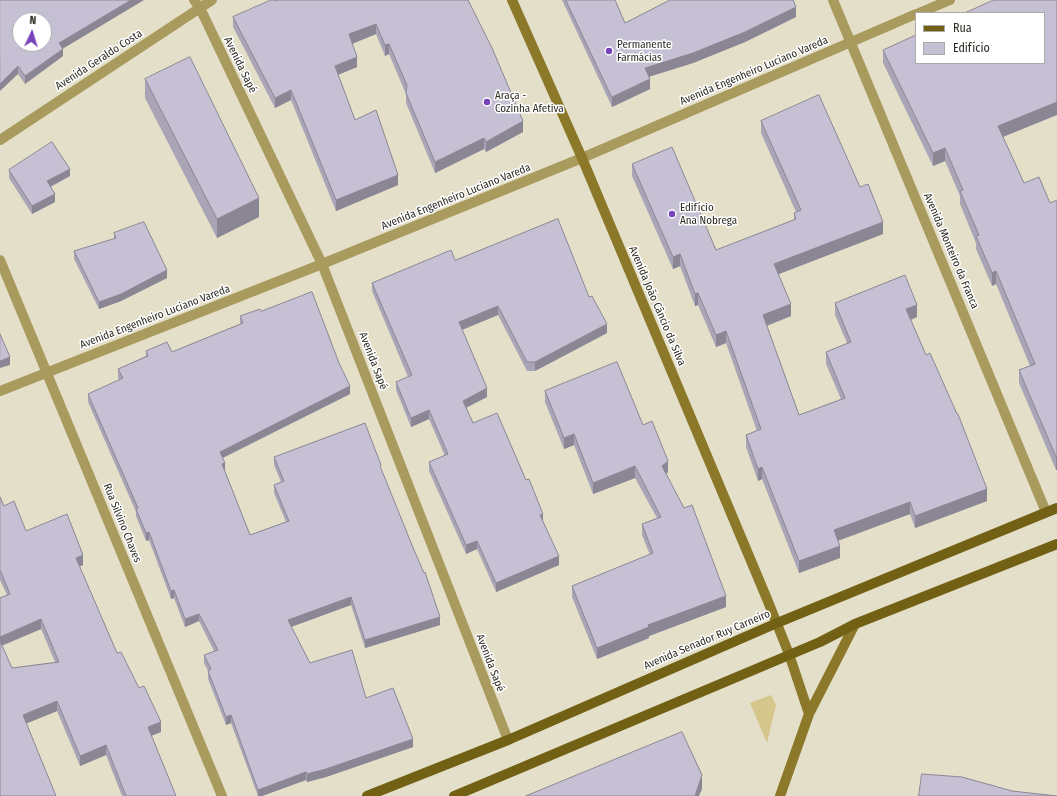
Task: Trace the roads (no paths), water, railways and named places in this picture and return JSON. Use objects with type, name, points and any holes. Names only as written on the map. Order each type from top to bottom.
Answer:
[{"type":"main road","name":"Avenida João Câncio da Silva","points":[[512,0],[582,158],[777,623],[809,714]]},
{"type":"main road","name":"Avenida Senador Ruy Carneiro","points":[[367,796],[508,740],[777,623],[1057,508]]},
{"type":"main road","points":[[454,796],[788,654],[820,642],[856,624],[1057,544]]},
{"type":"main road","points":[[780,796],[809,714],[856,624]]},
{"type":"street","name":"Avenida Geraldo Costa","points":[[0,140],[197,4],[212,0]]},
{"type":"street","name":"Avenida Monteiro da Franca","points":[[833,0],[1046,512]]},
{"type":"street","points":[[921,12],[950,0]]},
{"type":"street","name":"Avenida Sapé","points":[[197,4],[322,264],[508,740]]},
{"type":"street","name":"Avenida Engenheiro Luciano Vareda","points":[[0,391],[47,371],[322,264],[582,158],[915,14]]},
{"type":"street","name":"Rua Silvino Chaves","points":[[0,260],[222,796]]},
{"type":"place","name":"Permanente Farmácias","points":[[609,51]]},
{"type":"place","name":"Araça - Cozinha Afetiva","points":[[487,102]]},
{"type":"place","name":"Edifício Ana Nobrega","points":[[672,214]]}]
